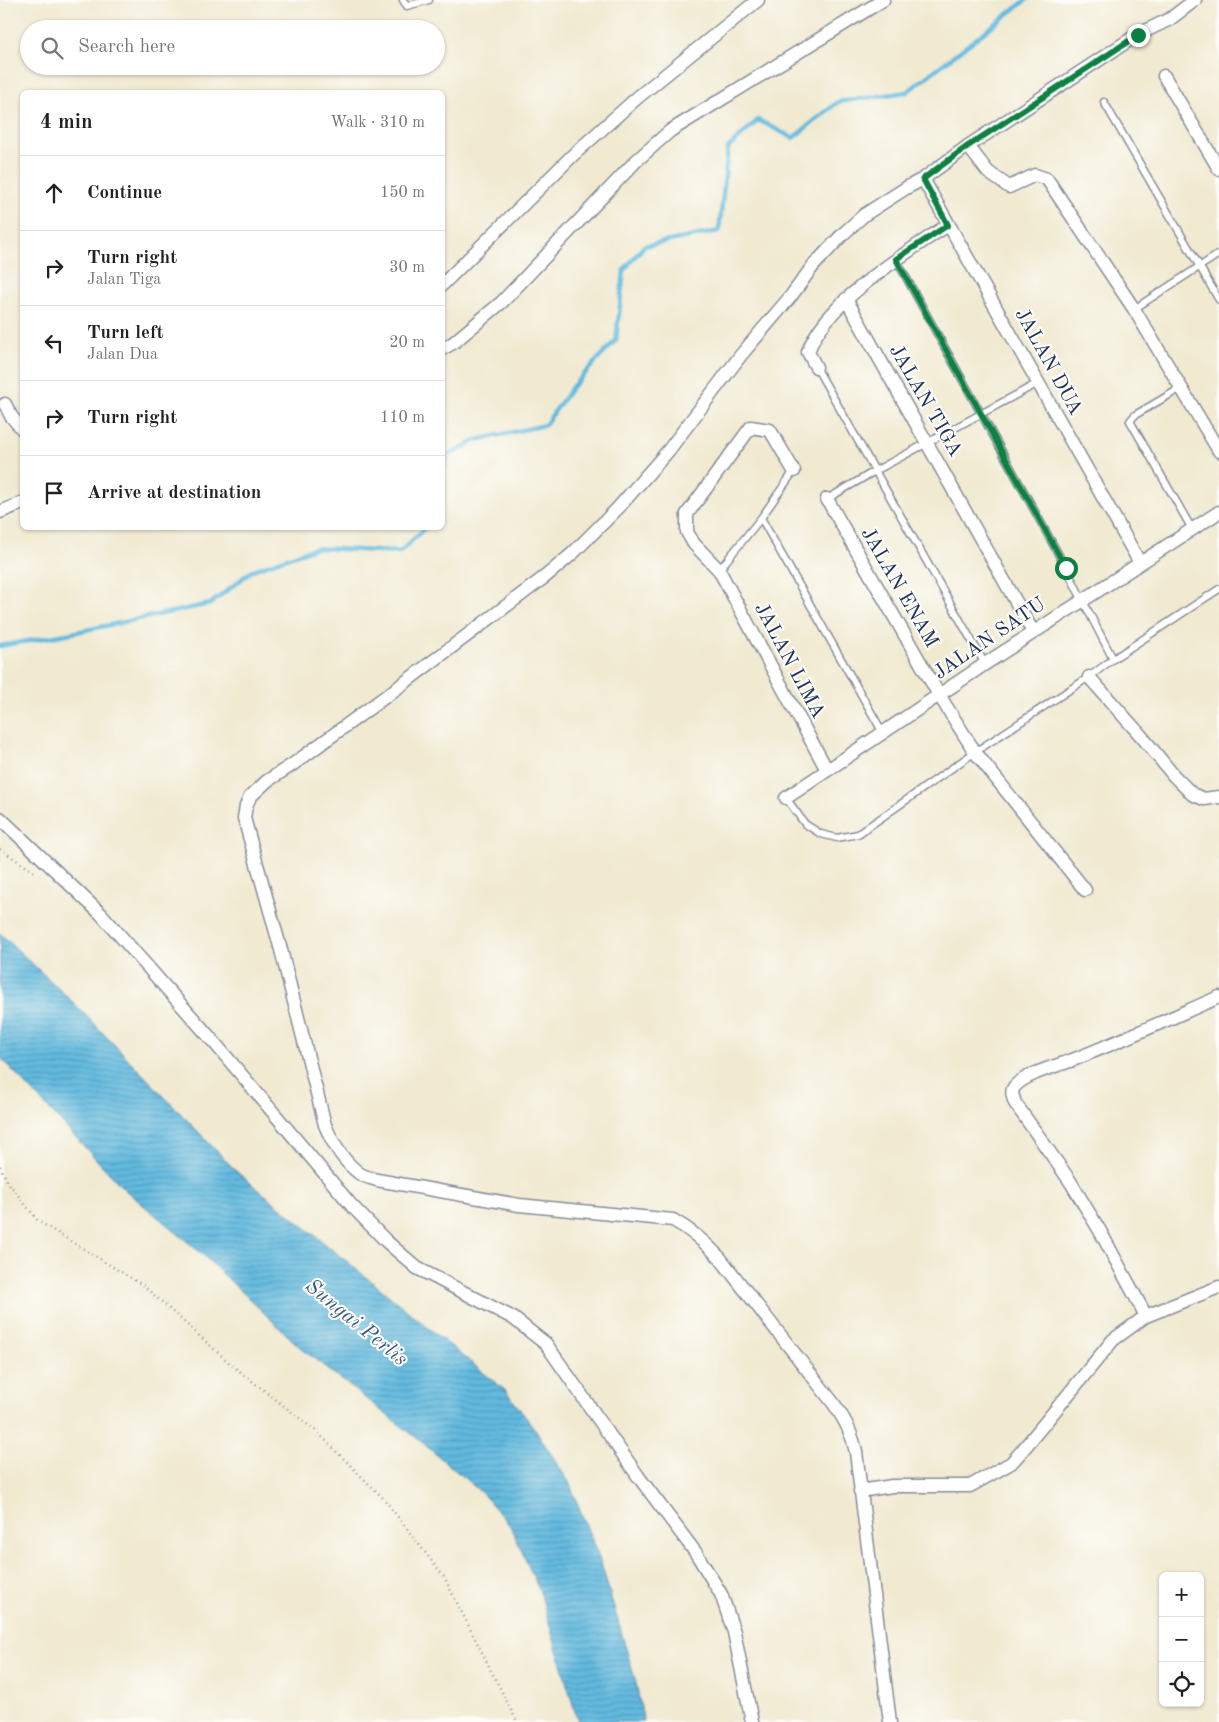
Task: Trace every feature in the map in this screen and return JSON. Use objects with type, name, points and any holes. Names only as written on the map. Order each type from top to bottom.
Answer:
[{"type":"street","points":[[445,282],[573,155],[638,97],[758,0]]},
{"type":"street","points":[[445,347],[453,343],[502,302],[636,161],[670,131],[882,0]]},
{"type":"street","points":[[890,1722],[853,1438],[842,1416],[826,1393],[720,1258],[704,1242],[673,1220],[519,1205],[377,1180],[360,1174],[348,1162],[330,1138],[325,1125],[244,818],[246,806],[250,797],[267,781],[292,765],[404,683],[546,576],[572,554],[618,508],[668,450],[813,266],[864,215],[923,179],[968,146],[1138,35],[1170,19],[1196,0]]},
{"type":"street","points":[[1164,76],[1218,165]]},
{"type":"street","points":[[968,146],[988,172],[1009,187],[1035,175],[1048,179],[1134,308],[1219,451]]},
{"type":"street","name":"JALAN DUA","points":[[923,179],[1140,563]]},
{"type":"street","points":[[816,367],[808,352],[812,341],[825,322],[846,299],[896,259],[948,225]]},
{"type":"street","name":"JALAN TIGA","points":[[846,299],[1033,632]]},
{"type":"street","points":[[3,401],[11,416],[20,427]]},
{"type":"street","points":[[719,570],[694,544],[687,532],[687,514],[751,427],[770,430],[794,471]]},
{"type":"street","name":"JALAN ENAM","points":[[827,499],[939,695],[976,752],[1085,890]]},
{"type":"street","points":[[0,512],[20,504]]},
{"type":"street","name":"JALAN SATU","points":[[786,798],[984,664],[1218,514]]},
{"type":"street","name":"JALAN LIMA","points":[[719,570],[827,770]]},
{"type":"street","points":[[1089,677],[1174,776],[1192,794],[1204,799],[1219,797]]},
{"type":"street","points":[[0,818],[101,914],[213,1041],[352,1206],[386,1241],[417,1268],[513,1318],[546,1344],[638,1476],[696,1553],[721,1594],[734,1632],[752,1722]]},
{"type":"street","points":[[1146,1316],[1070,1181],[1015,1103],[1012,1094],[1014,1087],[1028,1078],[1219,997]]},
{"type":"street","points":[[860,1492],[892,1486],[970,1486],[1011,1463],[1106,1348],[1128,1327],[1146,1316],[1219,1287]]},
{"type":"lane","points":[[403,0],[407,6],[429,0]]},
{"type":"lane","points":[[1104,102],[1219,300]]},
{"type":"lane","points":[[1134,308],[1219,254]]},
{"type":"lane","points":[[896,259],[1066,568],[1113,659]]},
{"type":"lane","points":[[816,367],[984,664]]},
{"type":"lane","points":[[827,499],[1038,383]]},
{"type":"lane","points":[[1182,388],[1135,415],[1130,421],[1192,529]]},
{"type":"lane","points":[[719,570],[761,518],[794,471]]},
{"type":"lane","points":[[761,518],[882,733]]},
{"type":"lane","points":[[786,798],[805,824],[821,834],[837,838],[858,834],[1113,659],[1219,589]]},
{"type":"path","points":[[0,1166],[8,1181],[38,1221],[144,1286],[234,1367],[316,1431],[384,1499],[444,1577],[517,1722]]},
{"type":"water","name":"Sungai Perlis","points":[[0,933],[78,1007],[237,1172],[506,1391],[537,1432],[569,1482],[601,1563],[635,1679],[644,1722],[578,1722],[540,1592],[511,1527],[482,1493],[418,1439],[303,1350],[202,1254],[124,1189],[0,1057]]},
{"type":"waterway","points":[[445,463],[447,456],[477,440],[545,425],[572,387],[616,340],[624,270],[644,246],[719,231],[728,148],[758,120],[793,138],[838,102],[907,92],[1026,0]]},
{"type":"waterway","points":[[0,646],[210,604],[253,570],[315,548],[400,552],[423,530]]},
{"type":"route","points":[[1066,568],[896,259],[948,225],[923,179],[968,146],[1138,35]]}]
